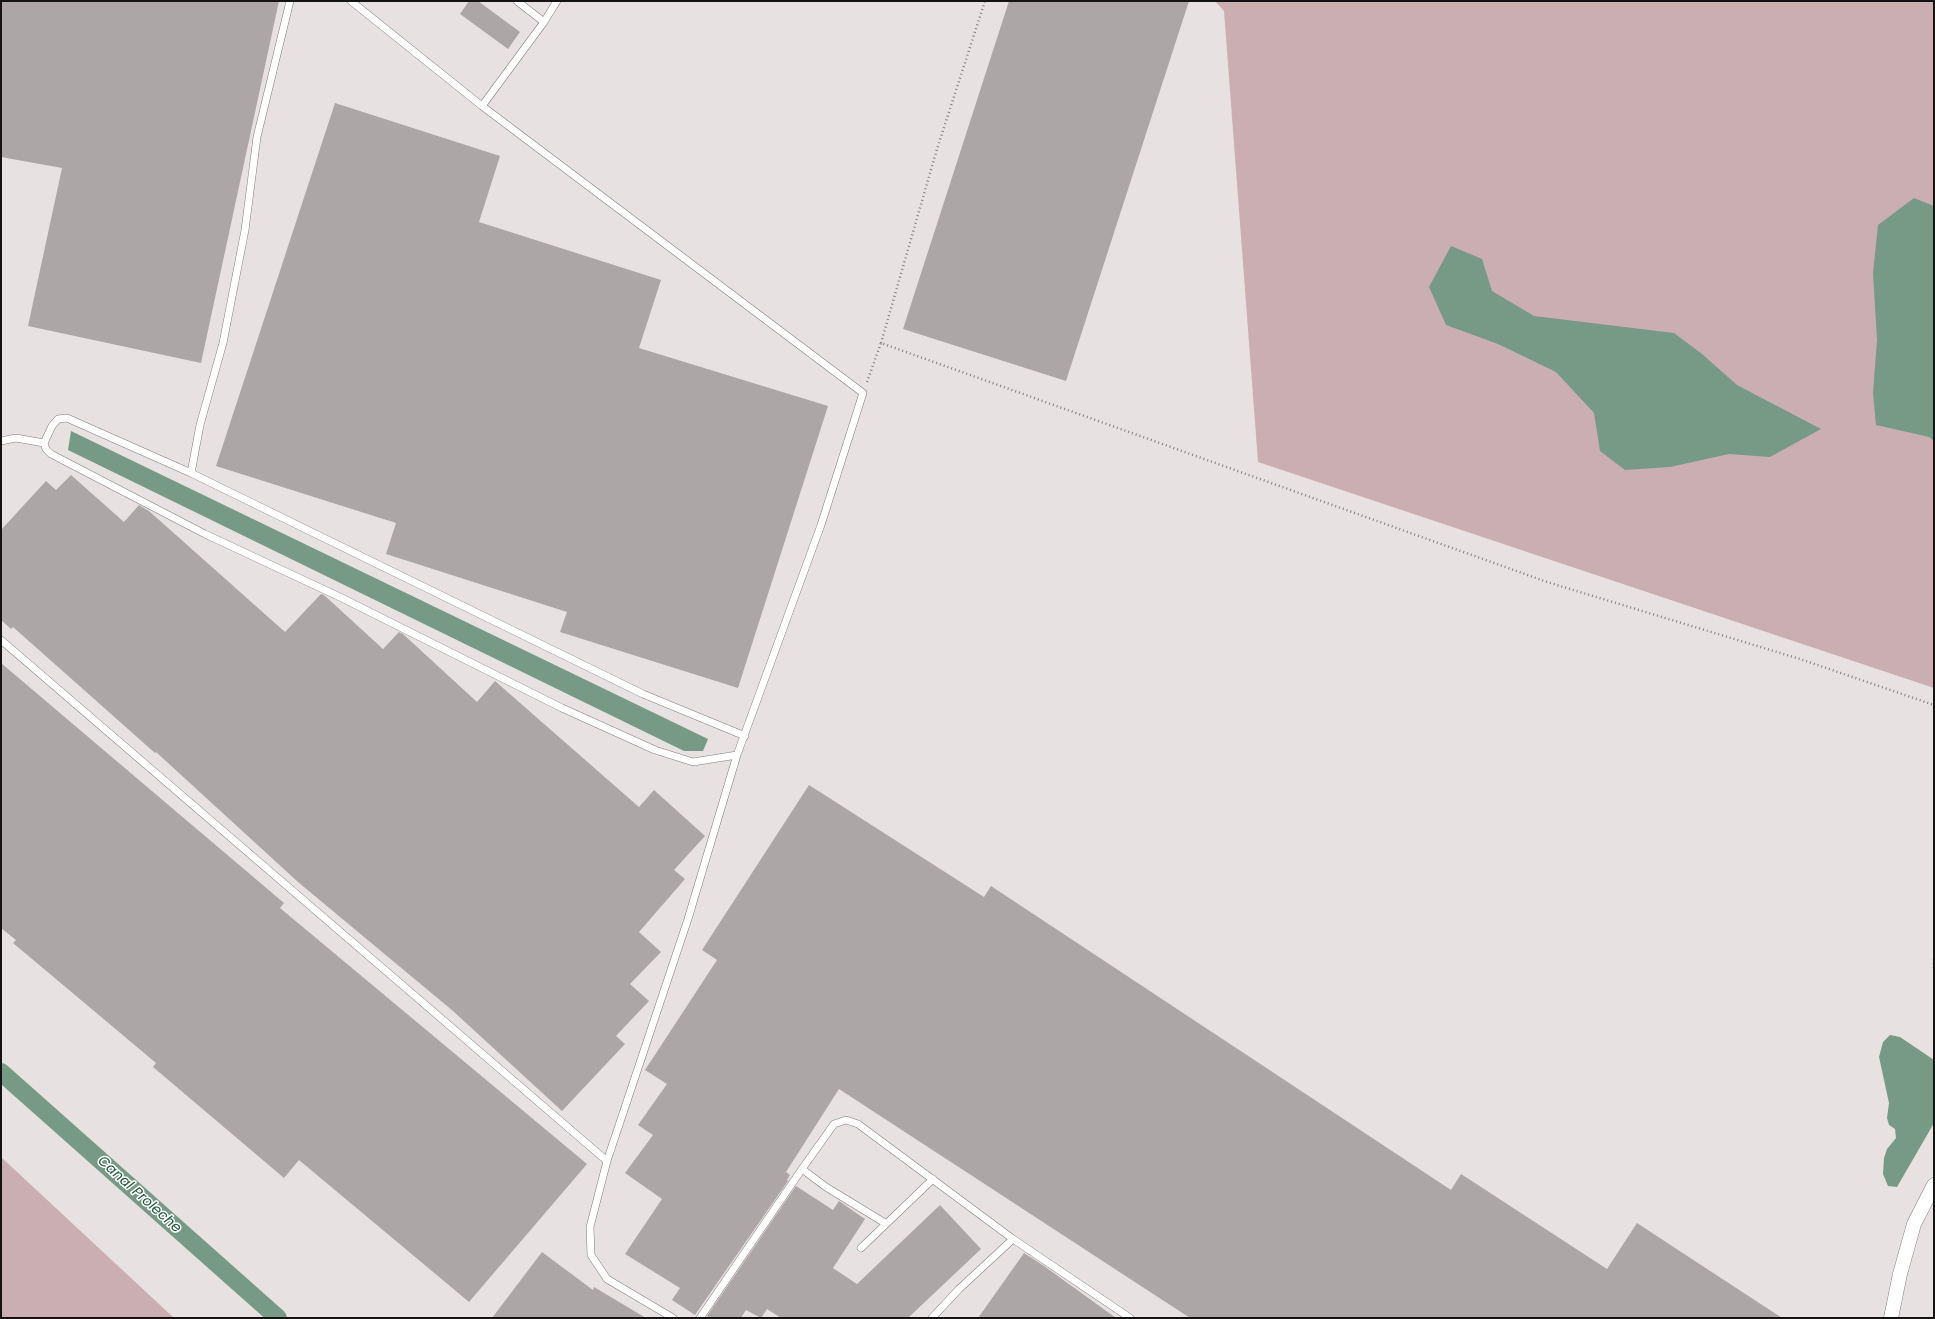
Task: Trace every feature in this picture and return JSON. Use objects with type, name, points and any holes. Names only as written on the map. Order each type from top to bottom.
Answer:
[{"type":"street","points":[[1891,1318],[1900,1274],[1914,1224],[1934,1185]]},
{"type":"lane","points":[[191,473],[200,426],[222,342],[245,230],[257,137],[290,1]]},
{"type":"lane","points":[[351,1],[482,106],[863,393],[821,525],[738,755],[688,919],[607,1161],[590,1227],[591,1255],[607,1279],[673,1318]]},
{"type":"lane","points":[[517,1],[544,22]]},
{"type":"lane","points":[[482,106],[544,22],[557,1]]},
{"type":"lane","points":[[738,755],[693,762],[655,750],[562,708],[342,598],[205,534],[51,454],[46,450],[44,443],[52,426],[58,418],[67,418],[191,473],[643,694],[745,736]]},
{"type":"lane","points":[[1,441],[16,438],[44,443]]},
{"type":"lane","points":[[1,640],[607,1161]]},
{"type":"lane","points":[[700,1318],[834,1124],[846,1120],[858,1124],[1013,1239],[1130,1318]]},
{"type":"lane","points":[[802,1169],[826,1187],[885,1223]]},
{"type":"lane","points":[[861,1248],[885,1223],[933,1179]]},
{"type":"lane","points":[[932,1318],[959,1289],[1013,1239]]},
{"type":"path","points":[[863,393],[881,343],[937,149],[985,1]]},
{"type":"path","points":[[881,343],[1547,582],[1800,659],[1934,705]]},
{"type":"path","points":[[1934,959],[1934,970]]},
{"type":"shaded area","points":[[1215,1],[1934,1],[1934,688],[1258,462],[1224,11]]},
{"type":"shaded area","points":[[1914,198],[1934,206],[1934,441],[1929,437],[1876,425],[1873,393],[1877,340],[1873,273],[1878,225]]},
{"type":"shaded area","points":[[1451,246],[1482,259],[1492,291],[1534,316],[1674,333],[1702,354],[1737,385],[1821,429],[1770,457],[1729,454],[1670,467],[1625,470],[1600,451],[1594,413],[1556,372],[1498,344],[1446,325],[1429,287]]},
{"type":"shaded area","points":[[71,431],[708,739],[703,751],[684,751],[68,450]]},
{"type":"shaded area","points":[[1890,1035],[1900,1037],[1934,1060],[1934,1123],[1897,1187],[1888,1186],[1883,1174],[1884,1158],[1887,1149],[1896,1138],[1895,1129],[1889,1125],[1887,1118],[1889,1103],[1879,1057],[1883,1042]]},
{"type":"shaded area","points":[[1,1157],[174,1318],[1,1318]]},
{"type":"building","points":[[1,1],[279,1],[201,363],[28,326],[62,168],[1,157]]},
{"type":"building","points":[[469,1],[478,1],[520,32],[508,49],[460,14]]},
{"type":"building","points":[[1009,1],[1189,1],[1066,381],[903,329]]},
{"type":"building","points":[[335,103],[500,156],[479,222],[661,280],[639,348],[828,406],[738,688],[560,632],[567,612],[386,554],[396,523],[216,466]]},
{"type":"building","points":[[71,475],[124,522],[139,505],[149,511],[285,632],[321,594],[324,595],[383,649],[399,632],[403,634],[477,702],[495,681],[639,807],[654,790],[705,836],[674,870],[685,879],[639,932],[661,952],[630,984],[649,1001],[616,1036],[625,1044],[562,1111],[453,1011],[298,882],[156,752],[155,753],[13,627],[11,629],[1,620],[1,530],[46,481],[56,490]]},
{"type":"building","points":[[1,663],[284,903],[280,908],[587,1164],[469,1302],[299,1160],[284,1178],[153,1067],[156,1063],[13,943],[16,940],[1,928]]},
{"type":"building","points":[[809,785],[984,897],[991,886],[1451,1190],[1461,1174],[1607,1269],[1637,1223],[1782,1318],[1190,1318],[839,1089],[786,1172],[790,1175],[787,1180],[788,1181],[695,1315],[672,1300],[680,1288],[625,1254],[662,1199],[625,1173],[653,1135],[638,1125],[667,1084],[645,1070],[717,960],[702,950]]},
{"type":"building","points":[[796,1186],[833,1210],[839,1201],[865,1219],[833,1268],[857,1284],[940,1205],[981,1249],[908,1318],[781,1318],[767,1309],[761,1318],[746,1310],[741,1318],[710,1318],[707,1316]]},
{"type":"building","points":[[542,1252],[593,1290],[594,1287],[646,1318],[492,1318]]},
{"type":"building","points":[[1024,1253],[1044,1266],[1116,1318],[978,1318]]},
{"type":"waterway","name":"Canal Proleche","points":[[1,1072],[278,1318]]}]
